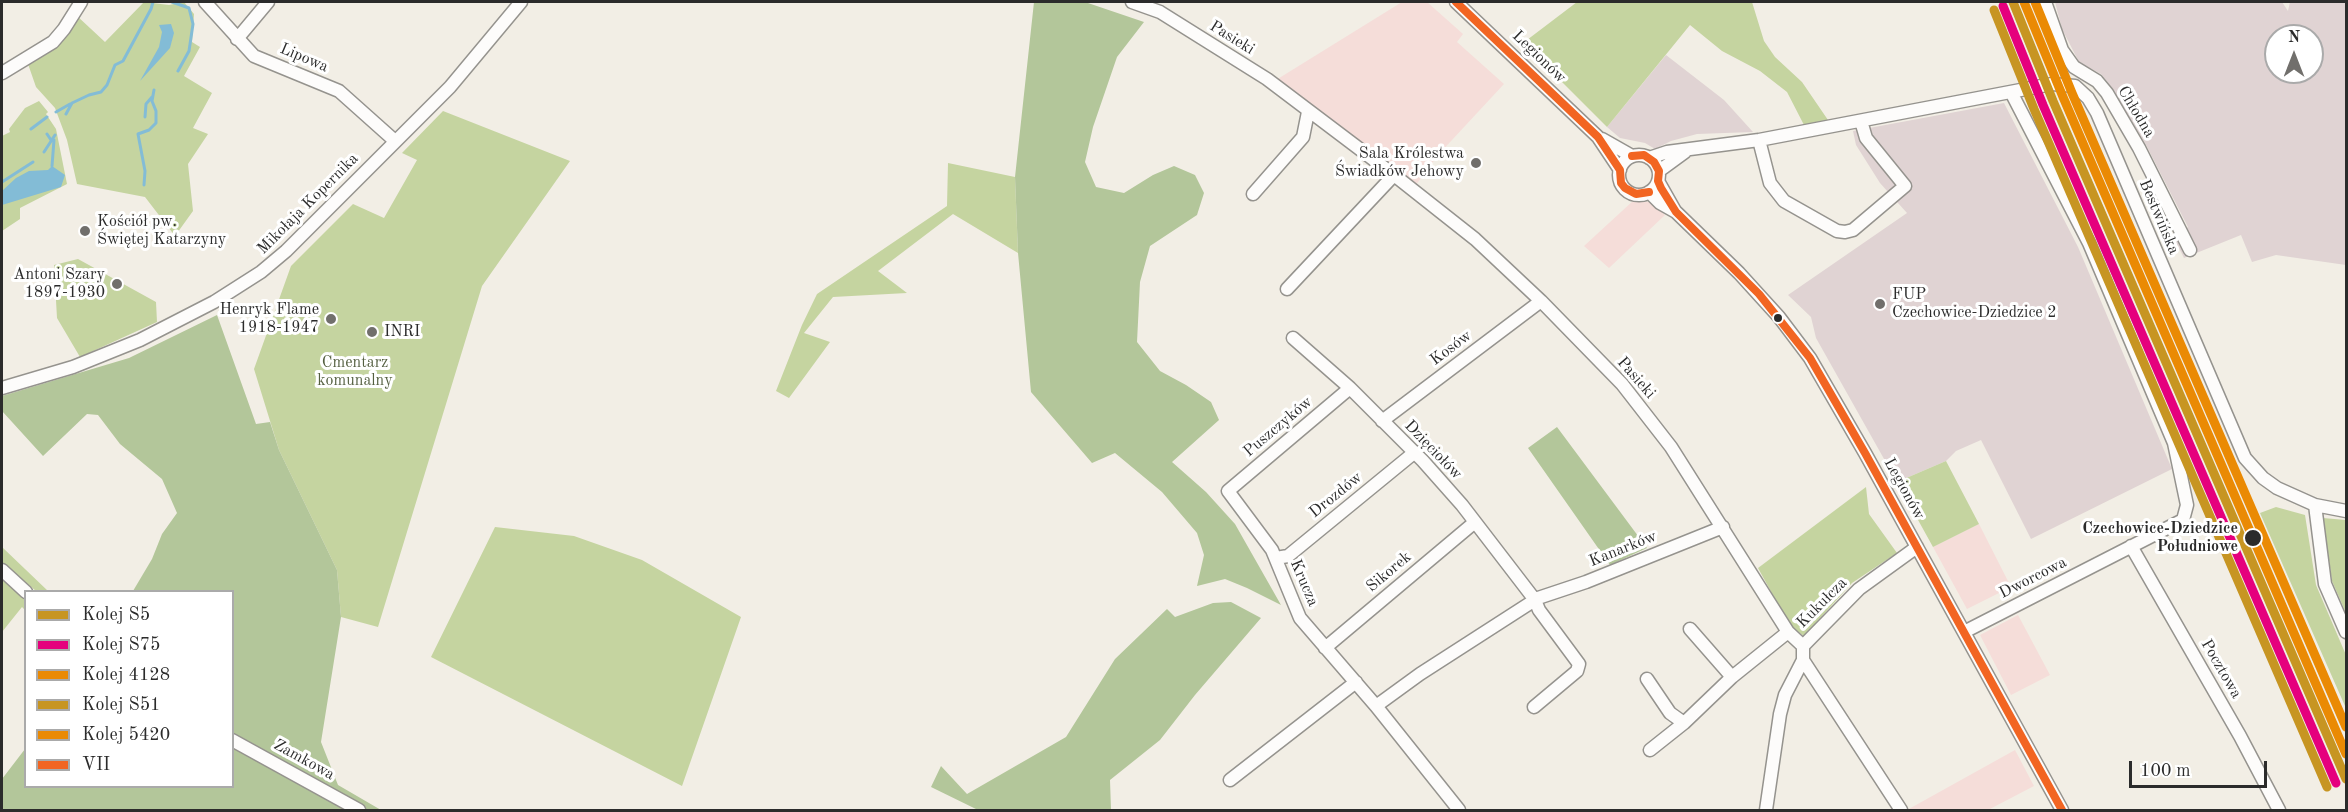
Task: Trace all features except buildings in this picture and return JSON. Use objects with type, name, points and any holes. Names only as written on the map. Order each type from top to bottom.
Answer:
[{"type":"street","points":[[4,70],[53,42],[81,2]]},
{"type":"street","name":"Lipowa","points":[[205,2],[254,56],[339,91],[395,141]]},
{"type":"street","points":[[237,39],[268,2]]},
{"type":"street","name":"Mikołaja Kopernika","points":[[2,388],[74,367],[111,353],[174,323],[261,272],[286,251],[450,87],[521,2]]},
{"type":"street","name":"Pasieki","points":[[1132,2],[1160,12],[1268,79],[1475,239],[1541,301],[1629,393],[1671,447],[1788,632],[1803,646]]},
{"type":"street","name":"Legionów","points":[[1456,2],[1598,137],[1620,170]]},
{"type":"street","name":"Chłodna","points":[[2045,2],[2062,50],[2074,67],[2097,81],[2107,93],[2139,148],[2190,250]]},
{"type":"street","name":"Bestwińska","points":[[1649,158],[1667,152],[1759,140],[2052,84],[2075,86],[2088,98],[2097,113],[2245,458],[2263,478],[2277,488],[2315,505],[2346,511]]},
{"type":"street","name":"Dworcowa","points":[[1964,632],[2183,520],[2187,505],[2174,443],[2089,243],[2011,92]]},
{"type":"street","points":[[1253,194],[1303,137],[1308,112]]},
{"type":"street","points":[[1759,140],[1770,183],[1784,201],[1836,231],[1845,232],[1853,230],[1905,186],[1866,138],[1861,121]]},
{"type":"street","name":"Legionów","points":[[1598,137],[1632,156]]},
{"type":"street","name":"Bestwińska","points":[[1659,176],[1689,150]]},
{"type":"street","points":[[1632,156],[1649,158],[1659,176],[1649,192],[1636,194],[1625,189],[1621,183],[1620,170],[1626,160],[1632,156]]},
{"type":"street","points":[[1287,289],[1394,175]]},
{"type":"street","name":"Legionów","points":[[1659,176],[1676,212]]},
{"type":"street","name":"Legionów","points":[[1649,192],[1676,212],[1746,280],[1798,340],[1831,392],[2062,810]]},
{"type":"street","name":"Kosów","points":[[1382,421],[1541,301]]},
{"type":"street","name":"Dzięciołów","points":[[1293,338],[1350,388],[1415,452],[1535,600]]},
{"type":"street","name":"Puszczyków","points":[[1228,491],[1350,388]]},
{"type":"street","name":"Drozdów","points":[[1276,558],[1288,556],[1415,452]]},
{"type":"street","name":"Krucza","points":[[1228,491],[1272,550],[1300,618],[1376,706],[1459,810]]},
{"type":"street","points":[[2315,505],[2325,584],[2346,632]]},
{"type":"street","name":"Sikorek","points":[[1325,648],[1474,522]]},
{"type":"street","name":"Kanarków","points":[[1376,706],[1420,674],[1535,600],[1586,582],[1723,526]]},
{"type":"street","name":"Pocztowa","points":[[2131,546],[2240,736],[2279,810]]},
{"type":"street","name":"Kukułcza","points":[[1766,810],[1780,714],[1785,695],[1803,660],[1803,646],[1858,589],[1917,547]]},
{"type":"street","points":[[2,570],[25,590]]},
{"type":"street","points":[[1534,707],[1577,671],[1579,664],[1539,610],[1535,600]]},
{"type":"street","points":[[1690,629],[1732,677]]},
{"type":"street","points":[[1650,750],[1684,723],[1732,677],[1788,632]]},
{"type":"street","points":[[1803,660],[1901,810]]},
{"type":"street","points":[[1647,679],[1670,713],[1684,723]]},
{"type":"street","points":[[1230,780],[1356,682]]},
{"type":"street","name":"Zamkowa","points":[[234,741],[359,810]]},
{"type":"shaded area","points":[[1402,2],[1427,2],[1463,34],[1457,42],[1504,84],[1439,154],[1415,186],[1276,80]]},
{"type":"shaded area","points":[[2055,2],[2282,2],[2288,11],[2290,2],[2346,2],[2346,265],[2276,255],[2252,262],[2241,235],[2184,258],[2173,236],[2188,227],[2146,145],[2113,89],[2101,74],[2079,62],[2062,29]]},
{"type":"shaded area","points":[[1666,55],[1724,100],[1753,132],[1697,134],[1671,141],[1655,149],[1645,143],[1620,138],[1607,127]]},
{"type":"shaded area","points":[[2004,103],[2078,247],[2172,469],[2031,539],[1981,440],[1956,451],[1946,461],[1897,482],[1816,338],[1811,317],[1788,295],[1907,213],[1880,183],[1856,145],[1853,131]]},
{"type":"shaded area","points":[[1634,200],[1649,202],[1665,215],[1609,268],[1584,246]]},
{"type":"shaded area","points":[[1979,524],[2011,587],[1967,609],[1933,547]]},
{"type":"shaded area","points":[[2018,615],[2050,675],[2011,695],[1980,635]]},
{"type":"shaded area","points":[[2015,750],[2034,786],[1988,810],[1907,810]]},
{"type":"green space","points":[[144,2],[169,5],[184,2],[194,14],[192,42],[200,47],[184,76],[212,93],[193,128],[208,134],[188,164],[193,211],[175,236],[145,197],[77,184],[67,140],[55,108],[36,87],[28,64],[61,40],[76,15],[105,42]]},
{"type":"green space","points":[[1034,2],[1085,2],[1144,22],[1117,57],[1093,127],[1085,162],[1096,187],[1124,193],[1153,175],[1174,166],[1195,175],[1204,193],[1197,215],[1150,246],[1140,282],[1137,342],[1160,371],[1211,402],[1219,420],[1172,462],[1206,492],[1235,524],[1281,605],[1225,579],[1197,586],[1204,555],[1197,533],[1162,492],[1115,453],[1092,463],[1031,392],[1018,253],[1015,177]]},
{"type":"green space","points":[[1577,2],[1752,2],[1764,41],[1775,57],[1802,82],[1828,120],[1804,125],[1787,92],[1760,71],[1722,51],[1690,25],[1607,127],[1523,43]]},
{"type":"green space","points":[[39,101],[48,112],[46,114],[56,129],[67,184],[20,208],[20,219],[2,231],[2,136],[10,132],[9,129],[25,108]]},
{"type":"green space","name":"Cmentarz komunalny","points":[[443,111],[570,161],[482,286],[378,627],[341,617],[337,570],[279,450],[254,369],[291,266],[353,204],[384,218],[417,160],[402,153]]},
{"type":"green space","points":[[948,163],[1015,177],[1018,253],[953,214],[878,271],[907,293],[833,297],[804,333],[830,342],[789,398],[776,391],[817,294],[947,206]]},
{"type":"green space","points":[[78,259],[156,302],[157,322],[80,357],[57,318],[54,265]]},
{"type":"green space","points":[[217,315],[256,424],[270,422],[279,450],[337,570],[341,617],[321,742],[338,785],[381,810],[2,810],[2,779],[24,750],[24,788],[234,788],[234,590],[134,590],[152,559],[162,534],[177,513],[162,479],[120,444],[98,415],[87,414],[43,456],[2,411],[2,396],[129,358]]},
{"type":"green space","points":[[1557,427],[1647,548],[1610,565],[1528,448]]},
{"type":"green space","points":[[1946,461],[1979,524],[1933,547],[1897,482]]},
{"type":"green space","points":[[1866,487],[1869,514],[1897,553],[1852,583],[1804,636],[1790,626],[1758,568]]},
{"type":"green space","points":[[2276,507],[2305,515],[2316,585],[2346,655],[2345,706],[2260,513]]},
{"type":"green space","points":[[2323,518],[2346,520],[2346,613],[2332,581]]},
{"type":"green space","points":[[495,527],[574,536],[642,560],[741,617],[682,786],[431,657]]},
{"type":"green space","points":[[2,547],[47,590],[35,590],[2,562]]},
{"type":"green space","points":[[2,576],[24,595],[24,609],[22,607],[2,632]]},
{"type":"green space","points":[[1231,602],[1261,618],[1160,740],[1110,780],[1111,810],[978,810],[931,787],[941,766],[967,794],[1066,737],[1115,659],[1167,609],[1175,617],[1213,603]]},
{"type":"water","points":[[171,24],[174,33],[170,48],[140,81],[159,47],[162,32],[159,25]]},
{"type":"water","points":[[52,166],[65,175],[61,187],[2,205],[2,191],[16,178],[29,171],[48,170]]},
{"type":"waterway","points":[[66,114],[72,103],[101,92],[107,85],[115,65],[123,61],[153,2]]},
{"type":"waterway","points":[[172,2],[189,8],[193,24],[189,51],[178,71]]},
{"type":"waterway","points":[[144,185],[145,171],[138,134],[149,130],[156,123],[156,111],[152,101],[154,90]]},
{"type":"waterway","points":[[145,117],[146,104],[152,97]]},
{"type":"waterway","points":[[56,112],[70,104]]},
{"type":"waterway","points":[[31,129],[47,117]]},
{"type":"waterway","points":[[47,134],[51,140]]},
{"type":"waterway","points":[[44,152],[55,135]]},
{"type":"waterway","points":[[52,166],[54,140]]},
{"type":"waterway","points":[[2,182],[33,162]]},
{"type":"rail line","name":"S5","points":[[2013,2],[2053,101],[2346,779]]},
{"type":"rail line","name":"4128","points":[[2024,2],[2346,754]]},
{"type":"rail line","name":"5420","points":[[2035,2],[2072,93],[2346,727]]},
{"type":"rail line","name":"S75","points":[[2003,6],[2043,105],[2336,783]]},
{"type":"rail line","name":"S51","points":[[1994,10],[2034,109],[2327,787]]},
{"type":"transit line","name":"VII","points":[[1456,2],[1598,137],[1620,170],[1621,183],[1625,188],[1636,194],[1649,192]]},
{"type":"transit line","name":"VII","points":[[1632,156],[1644,155],[1654,162],[1659,171],[1658,181],[1661,188],[1676,212],[1759,294],[1810,358],[2062,810]]},
{"type":"place","name":"Sala Królestwa Świadków Jehowy","points":[[1476,163]]},
{"type":"place","name":"Kościół pw. Świętej Katarzyny","points":[[85,231]]},
{"type":"place","name":"Antoni Szary 1897-1930","points":[[117,284]]},
{"type":"place","name":"FUP Czechowice-Dziedzice 2","points":[[1880,304]]},
{"type":"place","name":"Henryk Flame 1918-1947","points":[[331,319]]},
{"type":"place","name":"INRI","points":[[372,332]]},
{"type":"place","name":"Czechowice-Dziedzice Południowe","points":[[2253,538]]}]
